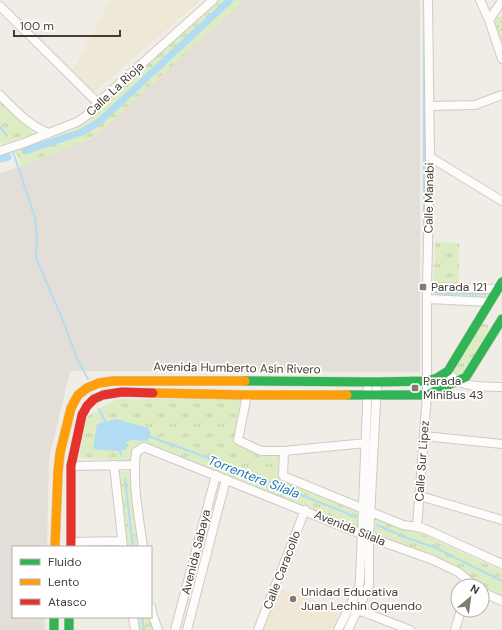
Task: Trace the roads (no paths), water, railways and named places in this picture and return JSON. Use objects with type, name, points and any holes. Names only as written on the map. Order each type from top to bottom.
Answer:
[{"type":"street","name":"Calle La Rioja","points":[[1,149],[49,133],[77,122],[86,116],[98,103],[213,0]]},
{"type":"street","name":"Calle Manabi","points":[[427,396],[427,287],[430,157],[428,0]]},
{"type":"street","points":[[480,0],[489,20],[502,59]]},
{"type":"street","points":[[489,20],[502,1]]},
{"type":"street","points":[[0,6],[98,103]]},
{"type":"street","points":[[0,95],[30,124],[49,133]]},
{"type":"street","points":[[430,106],[475,105],[502,95]]},
{"type":"street","points":[[430,157],[502,201]]},
{"type":"street","points":[[427,287],[500,286]]},
{"type":"street","name":"Avenida Humberto Asín Rivero","points":[[71,544],[71,466],[73,452],[82,415],[87,406],[94,399],[103,395],[122,392],[246,395],[427,396],[466,377],[492,335],[494,317],[490,302],[500,286]]},
{"type":"street","points":[[428,299],[490,302]]},
{"type":"street","name":"Avenida Humberto Asín Rivero","points":[[56,546],[56,491],[59,460],[70,410],[75,398],[82,391],[93,385],[118,380],[373,382],[426,380],[437,378],[448,371],[494,317]]},
{"type":"street","points":[[492,335],[502,338]]},
{"type":"street","points":[[448,371],[450,375],[458,382],[502,387]]},
{"type":"street","points":[[134,380],[135,393]]},
{"type":"street","points":[[348,630],[357,609],[368,590],[369,585],[366,535],[362,508],[366,443],[373,382]]},
{"type":"street","points":[[246,395],[238,440],[260,451],[284,451],[366,443]]},
{"type":"street","points":[[338,630],[359,587],[366,535],[371,512],[372,395]]},
{"type":"street","name":"Calle Sur Lipez","points":[[417,527],[427,396]]},
{"type":"street","points":[[424,436],[502,444]]},
{"type":"street","name":"Avenida Silala","points":[[134,465],[136,452],[144,447],[433,560],[458,572],[464,578]]},
{"type":"street","name":"Avenida Silala","points":[[284,451],[283,476],[403,525],[417,527],[502,564]]},
{"type":"street","points":[[71,544],[122,544],[114,465]]},
{"type":"street","points":[[71,466],[134,465],[143,546]]},
{"type":"street","name":"Avenida Sabaya","points":[[176,630],[216,475]]},
{"type":"street","name":"Avenida Sabaya","points":[[187,630],[226,479]]},
{"type":"street","points":[[420,496],[502,520]]},
{"type":"street","name":"Calle Caracollo","points":[[258,630],[305,510]]},
{"type":"street","points":[[490,596],[502,601]]},
{"type":"street","points":[[349,606],[410,630]]},
{"type":"street","points":[[152,613],[158,630]]},
{"type":"street","points":[[54,618],[54,630]]},
{"type":"street","points":[[69,618],[69,630]]},
{"type":"street","points":[[133,618],[135,630]]},
{"type":"street","points":[[455,630],[459,618]]},
{"type":"water","points":[[116,419],[148,428],[151,433],[148,441],[132,440],[127,442],[126,450],[116,451],[93,449],[97,424]]},
{"type":"waterway","points":[[25,151],[82,132],[99,122],[230,0]]},
{"type":"waterway","points":[[424,0],[424,257]]},
{"type":"waterway","points":[[0,127],[7,136]]},
{"type":"waterway","points":[[13,152],[35,218],[37,234],[36,258],[77,358],[88,379]]},
{"type":"waterway","points":[[0,159],[8,157]]},
{"type":"waterway","points":[[436,293],[485,294]]},
{"type":"waterway","points":[[99,409],[106,423]]},
{"type":"waterway","name":"Torrentera Silala","points":[[151,437],[222,463],[356,517]]},
{"type":"waterway","points":[[118,448],[122,456]]},
{"type":"waterway","points":[[125,479],[133,546]]},
{"type":"waterway","name":"Torrentera Silala","points":[[377,525],[407,538],[434,547],[502,581]]},
{"type":"waterway","points":[[142,618],[144,630]]},
{"type":"place","name":"Parada 121","points":[[423,287]]},
{"type":"place","name":"Parada MiniBus 43","points":[[415,388]]},
{"type":"place","name":"Unidad Educativa Juan Lechin Oquendo","points":[[293,599]]}]
